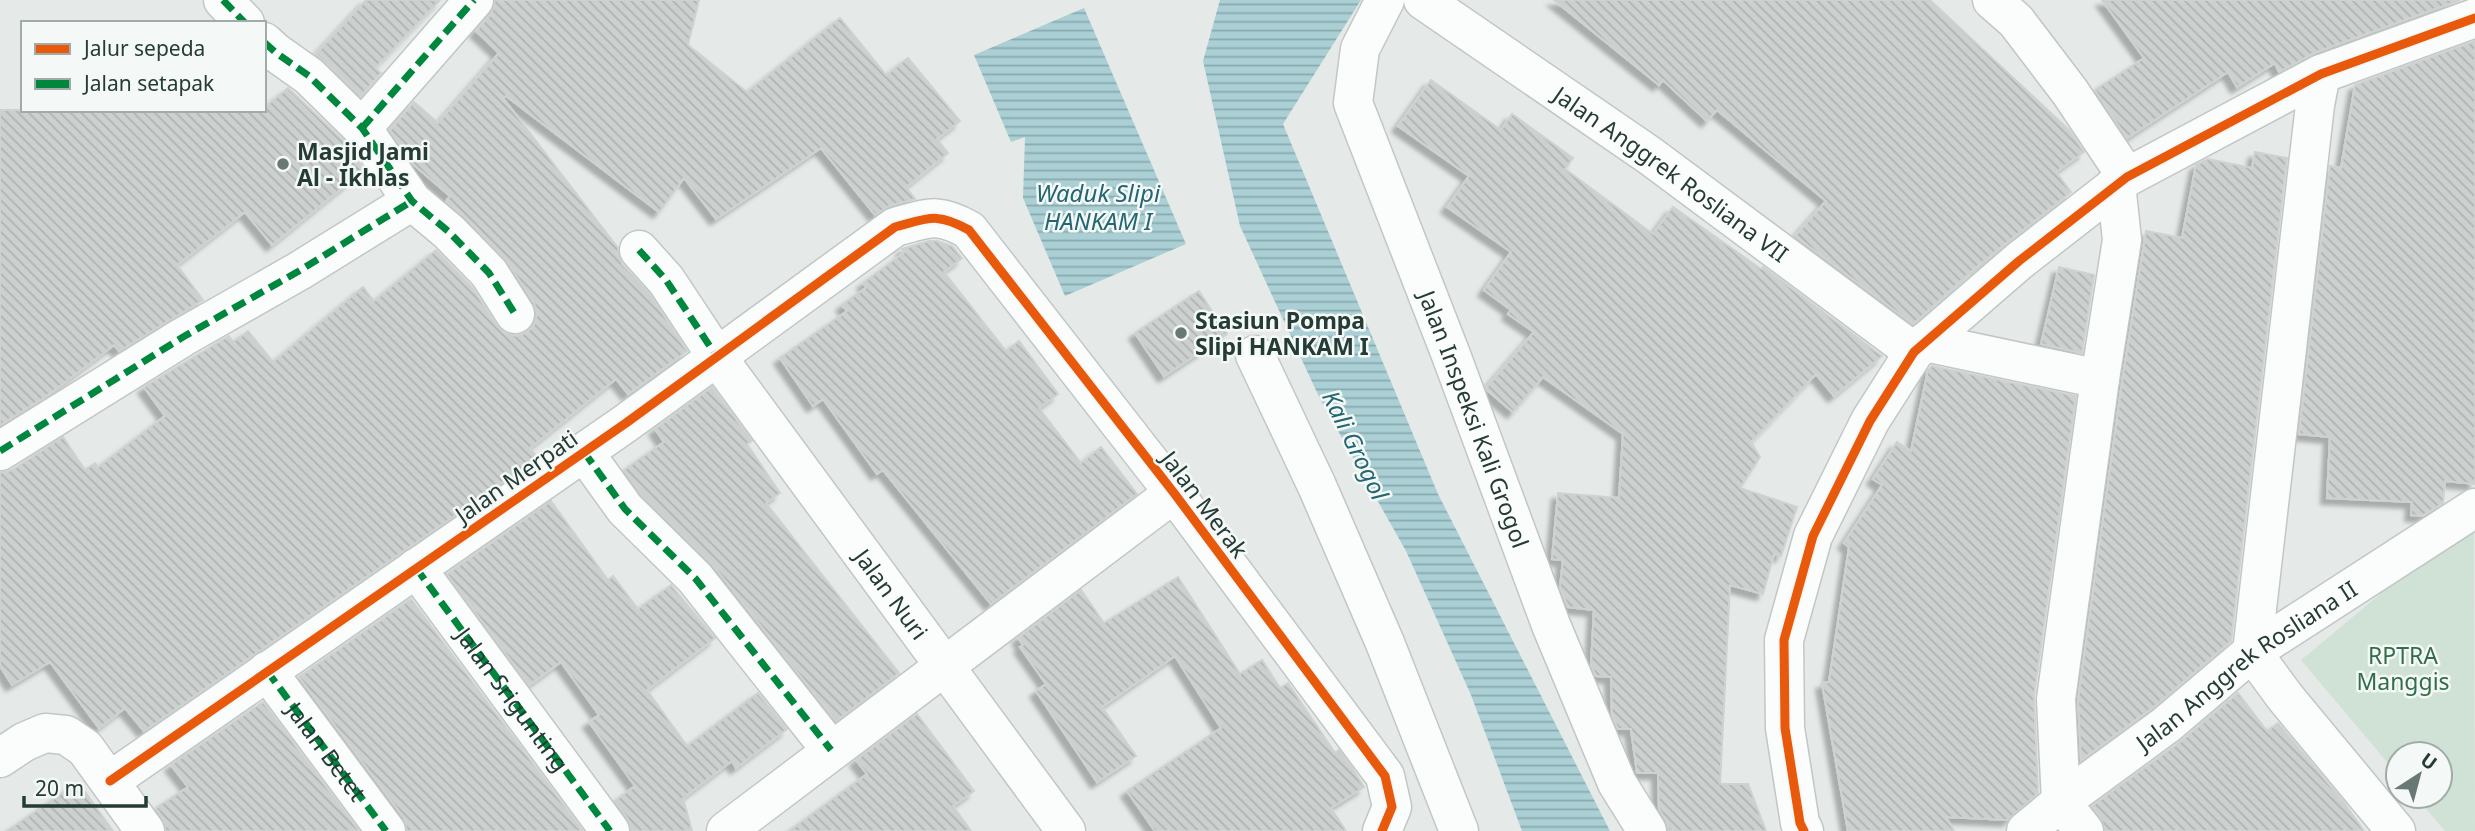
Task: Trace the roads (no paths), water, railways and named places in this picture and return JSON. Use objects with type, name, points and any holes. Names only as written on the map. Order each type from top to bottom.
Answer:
[{"type":"street","points":[[223,0],[243,21]]},
{"type":"street","points":[[362,128],[474,0]]},
{"type":"street","name":"Jalan Inspeksi Kali Grogol","points":[[1385,0],[1360,49],[1353,103],[1451,355],[1551,625],[1617,783],[1647,831]]},
{"type":"street","name":"Jalan Anggrek Rosliana VII","points":[[1423,0],[1649,155],[1919,347]]},
{"type":"street","points":[[1992,0],[2016,21],[2070,92],[2122,180],[2122,240],[2056,699],[2072,817]]},
{"type":"street","points":[[1804,831],[1800,823],[1785,728],[1784,640],[1813,536],[1870,421],[1919,347],[2019,261],[2122,180],[2321,74],[2475,18]]},
{"type":"street","points":[[266,44],[309,76],[362,128],[412,201],[449,232],[489,273],[516,314]]},
{"type":"street","points":[[2321,74],[2315,105],[2252,652],[2396,831]]},
{"type":"street","points":[[0,451],[183,337],[299,271],[412,201]]},
{"type":"street","name":"Jalan Merpati","points":[[110,781],[584,452],[895,227],[928,218],[949,219]]},
{"type":"street","name":"Jalan Merak","points":[[949,219],[969,230],[1174,493],[1385,776],[1392,807],[1382,831]]},
{"type":"street","name":"Jalan Nuri","points":[[639,250],[666,281],[717,357],[1066,831]]},
{"type":"street","points":[[1919,347],[2100,379]]},
{"type":"street","points":[[1255,355],[1317,486],[1385,643],[1459,831]]},
{"type":"street","points":[[584,452],[625,509],[703,587],[831,750]]},
{"type":"street","points":[[726,831],[1174,493]]},
{"type":"street","name":"Jalan Anggrek Rosliana II","points":[[2026,831],[2072,817],[2166,726],[2252,652],[2475,508]]},
{"type":"street","name":"Jalan Srigunting","points":[[416,568],[610,831]]},
{"type":"street","name":"Jalan Betet","points":[[267,671],[386,831]]},
{"type":"street","points":[[0,758],[24,742],[45,733],[66,735],[85,748],[145,831]]},
{"type":"water","name":"Kali Grogol","points":[[1220,0],[1361,0],[1283,124],[1438,494],[1610,831],[1522,831],[1471,695],[1406,551],[1320,399],[1240,226],[1203,61]]},
{"type":"water","name":"Waduk Slipi HANKAM I","points":[[1084,8],[1186,244],[1065,296],[1023,198],[1025,137],[1011,142],[974,55]]},
{"type":"place","name":"Masjid Jami Al - Ikhlas","points":[[283,164]]},
{"type":"place","name":"Stasiun Pompa Slipi HANKAM I","points":[[1181,333]]},
{"type":"park label","name":"RPTRA Manggis","points":[[2403,668]]}]
